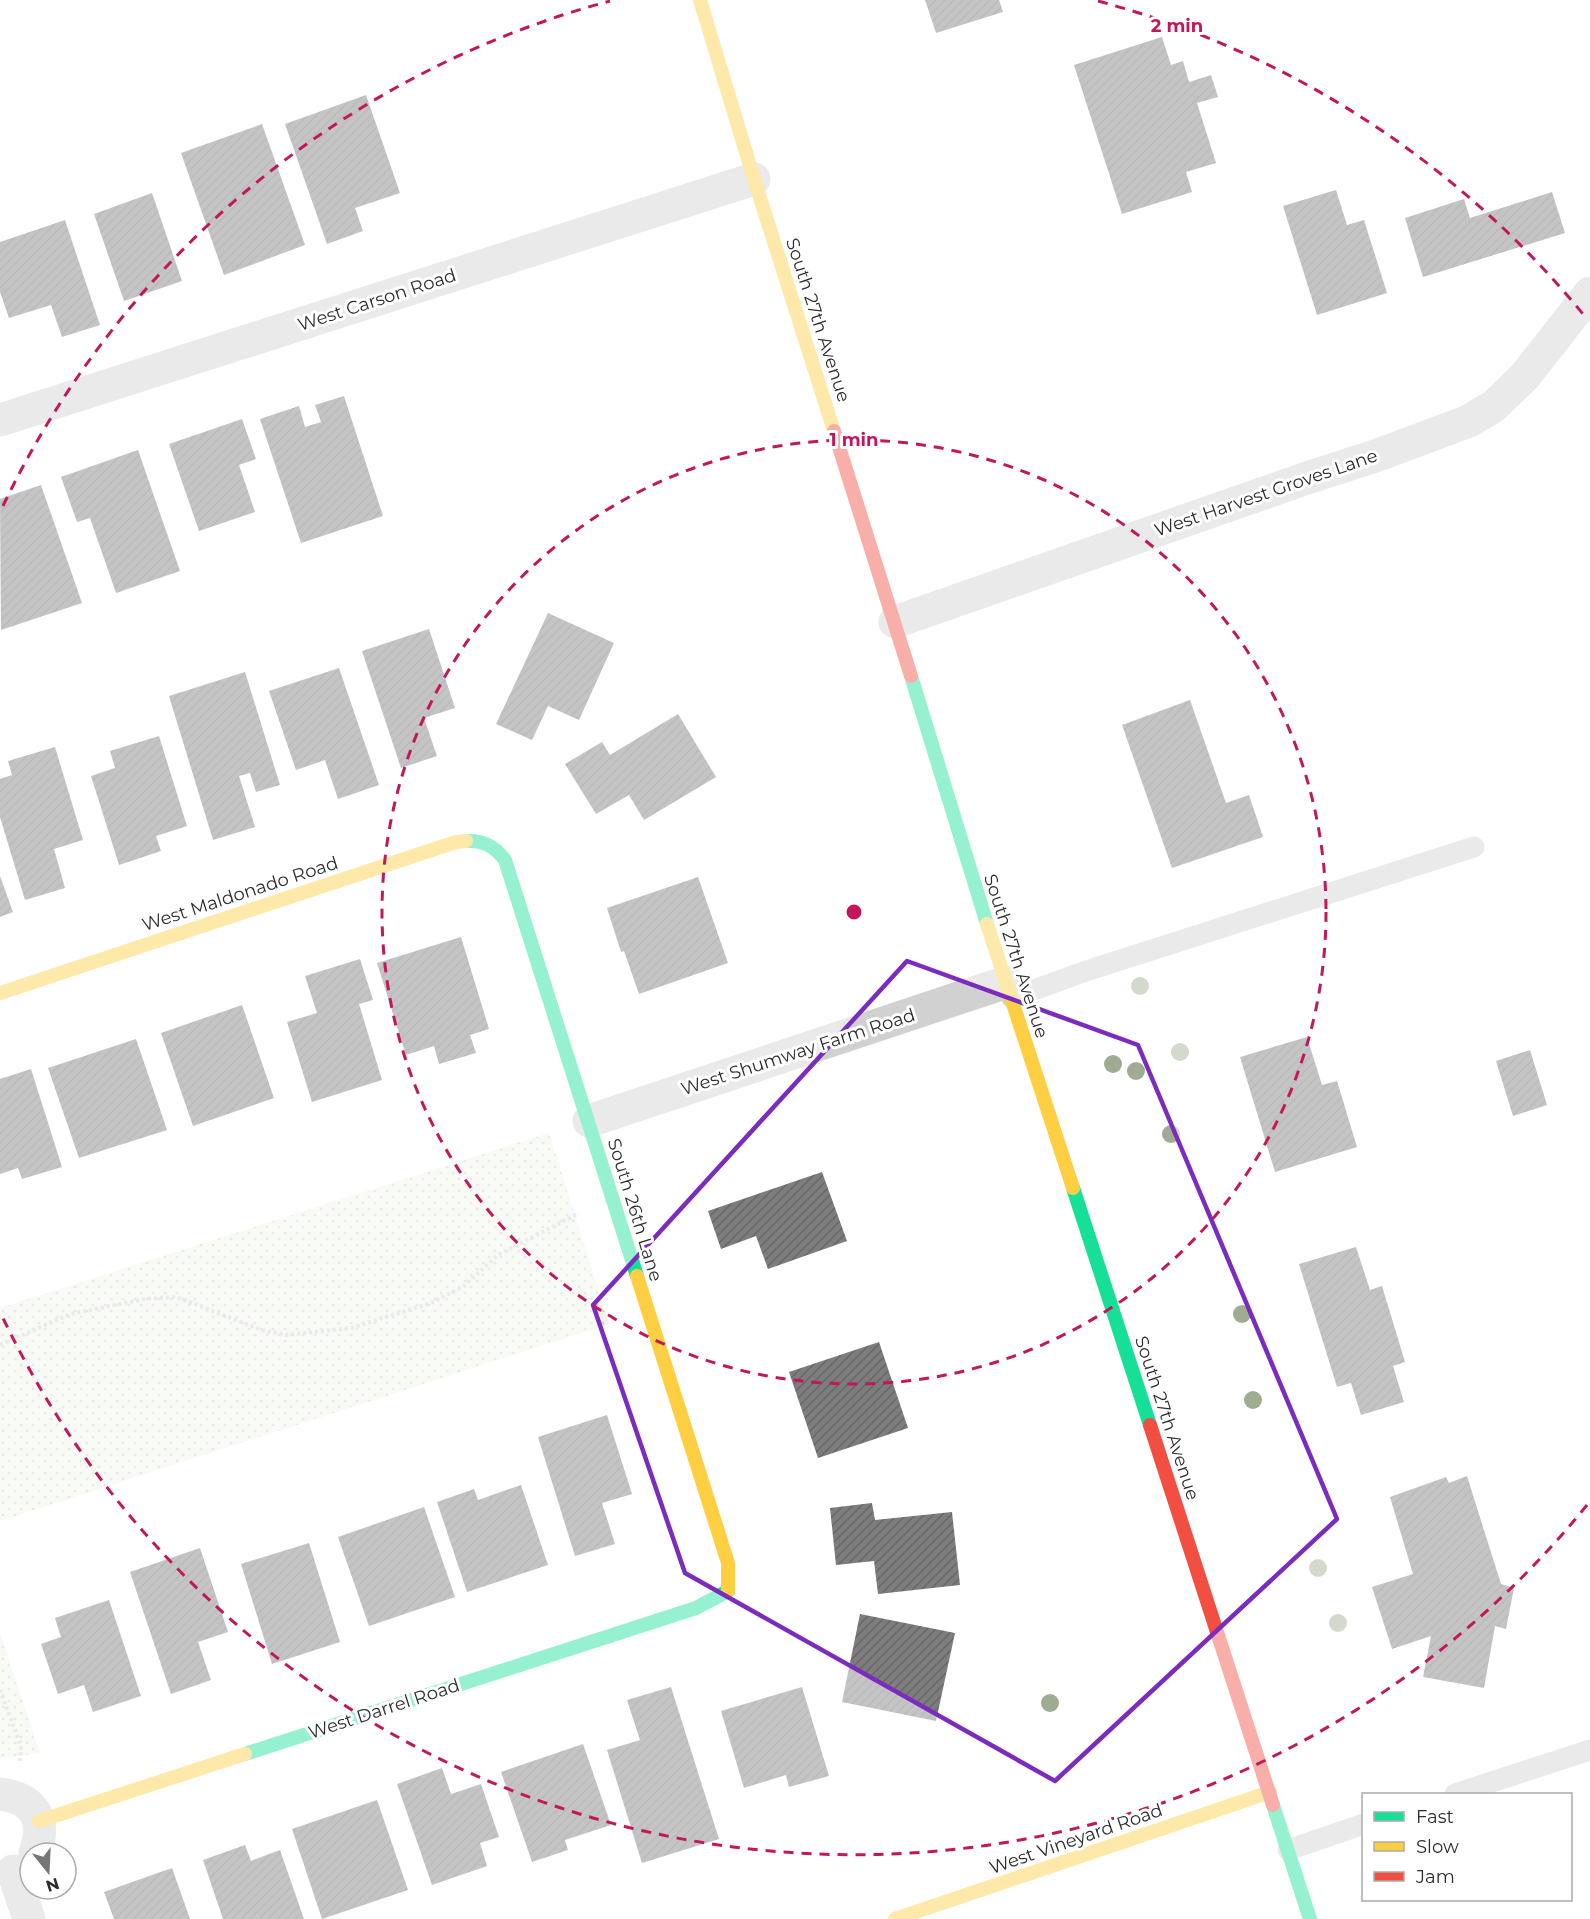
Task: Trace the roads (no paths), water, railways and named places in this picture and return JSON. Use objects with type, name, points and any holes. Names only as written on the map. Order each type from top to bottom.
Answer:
[{"type":"street","name":"South 27th Avenue","points":[[700,0],[754,179],[895,622],[967,862],[1310,1919]]},
{"type":"street","name":"West Carson Road","points":[[0,420],[754,179]]},
{"type":"street","name":"West Harvest Groves Lane","points":[[895,622],[1307,477],[1378,455],[1469,421],[1494,405],[1525,376],[1590,293]]},
{"type":"street","name":"West Maldonado Road","points":[[0,993],[456,842],[469,840],[492,844]]},
{"type":"street","name":"South 26th Lane","points":[[492,844],[505,860],[589,1121],[728,1563],[728,1592]]},
{"type":"street","name":"West Shumway Farm Road","points":[[589,1121],[1009,990]]},
{"type":"street","name":"West Darrel Road","points":[[39,1821],[696,1608],[728,1592]]},
{"type":"street","name":"West Vineyard Road","points":[[895,1919],[1270,1792]]},
{"type":"street","points":[[8,1795],[30,1805],[39,1821],[40,1838],[37,1841]]},
{"type":"street","points":[[26,1901],[29,1919]]},
{"type":"lane","points":[[1009,990],[1086,971],[1474,847]]},
{"type":"lane","points":[[1458,1793],[1590,1750]]},
{"type":"lane","points":[[1288,1850],[1362,1825]]}]
